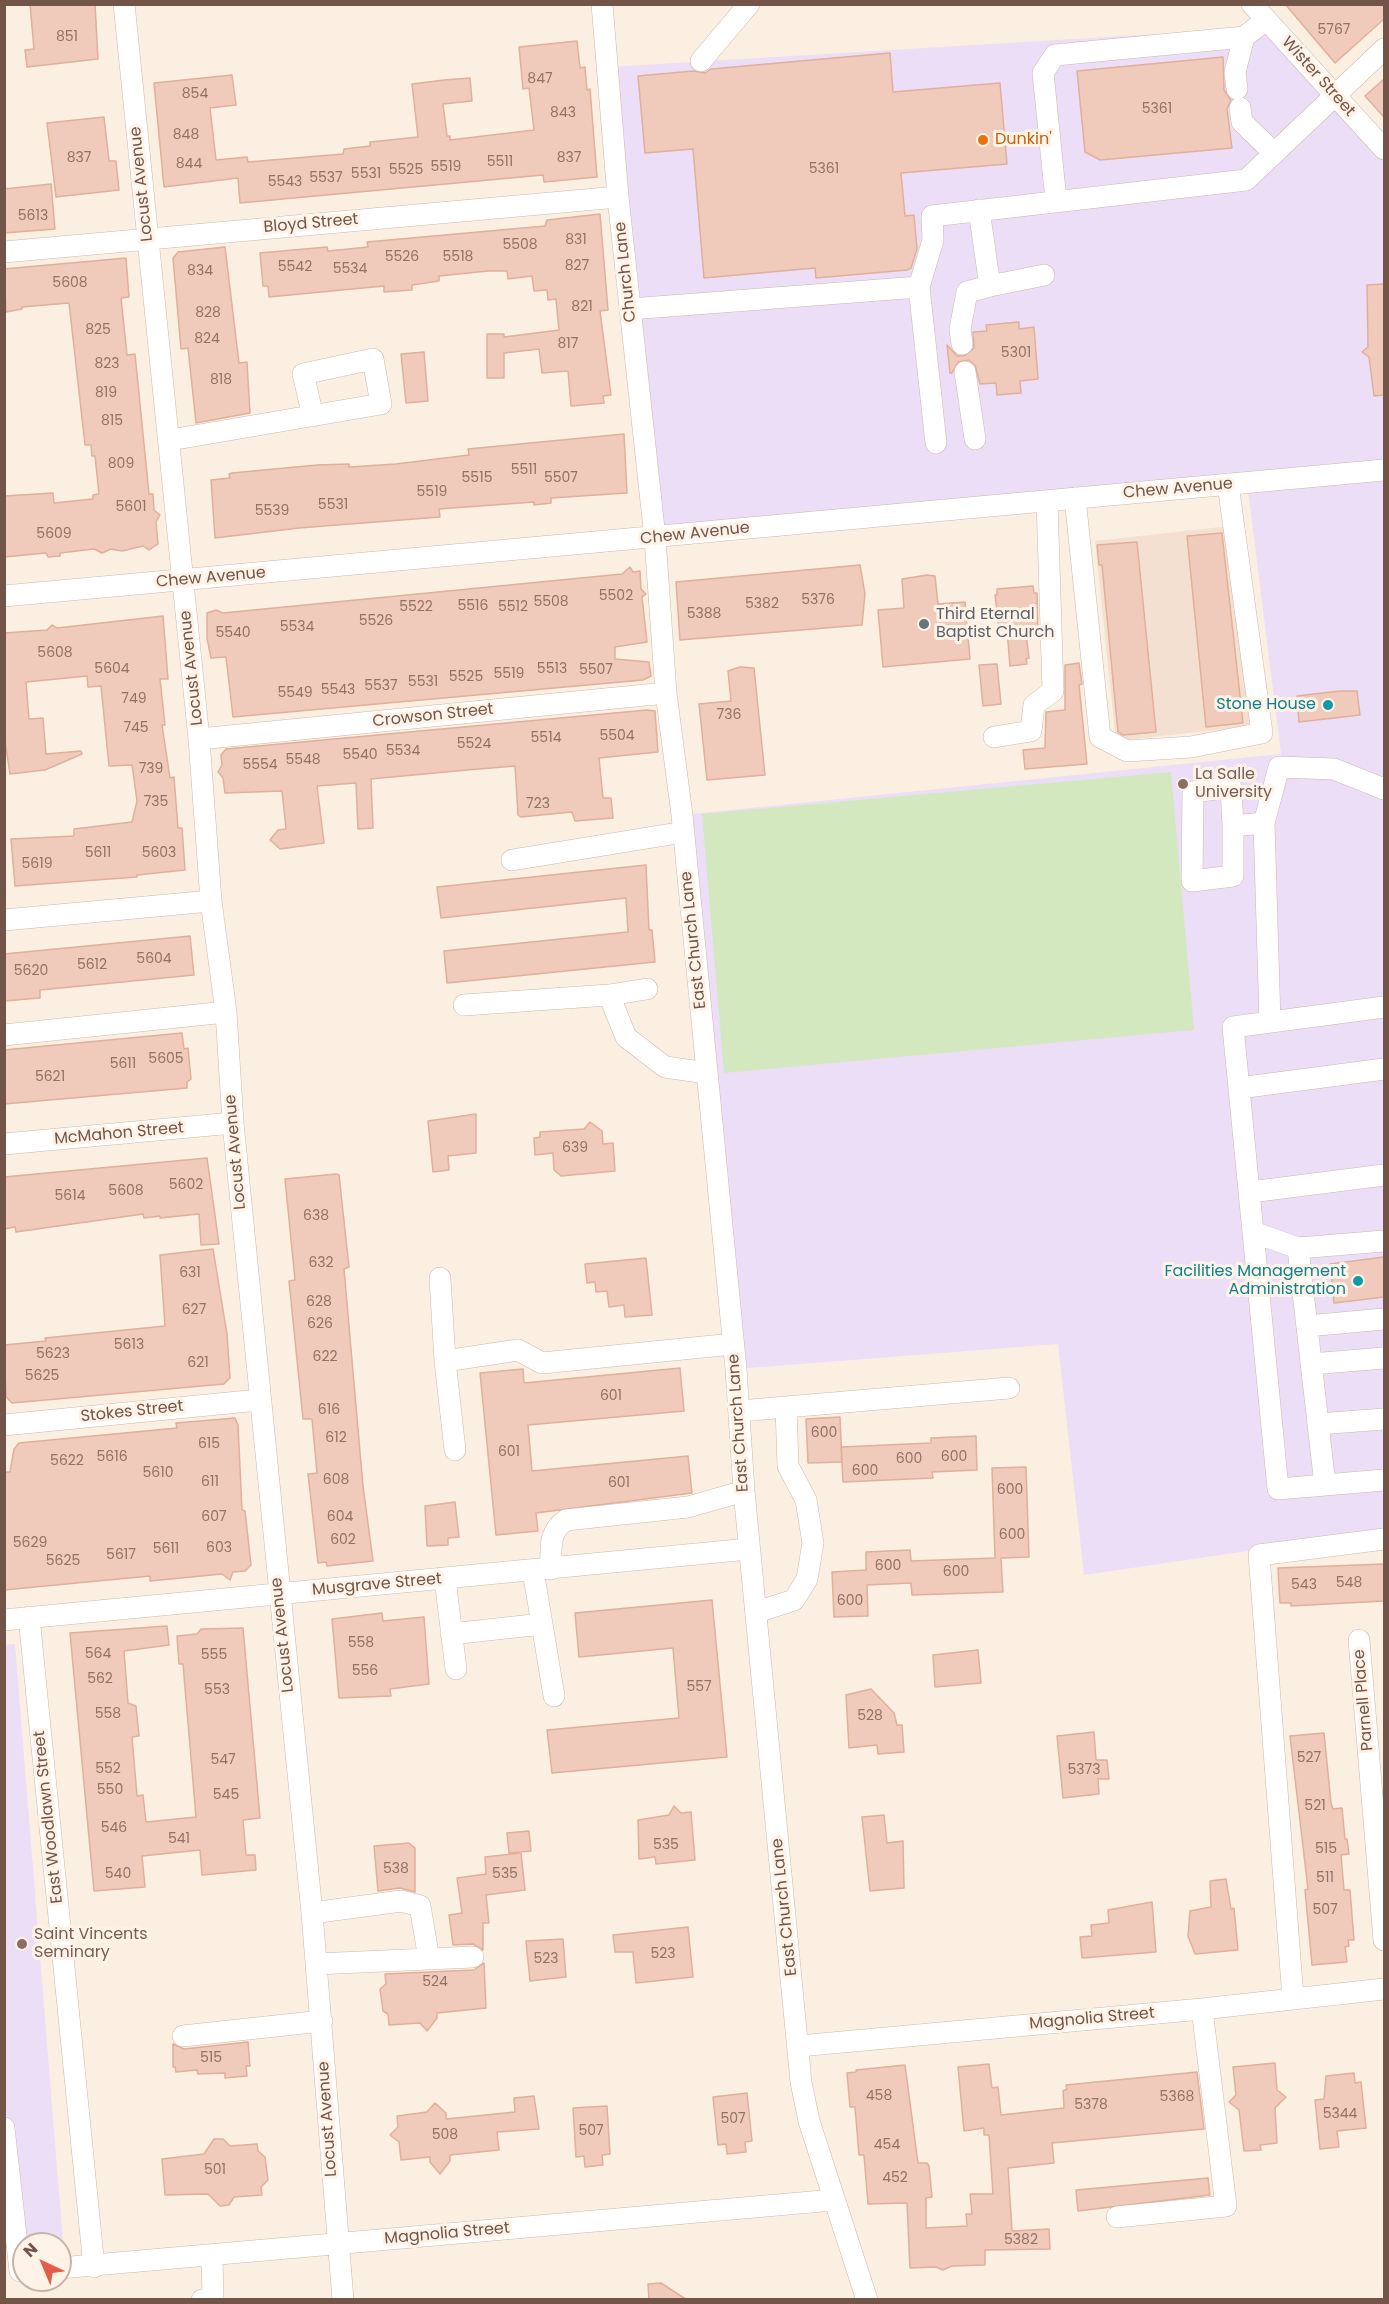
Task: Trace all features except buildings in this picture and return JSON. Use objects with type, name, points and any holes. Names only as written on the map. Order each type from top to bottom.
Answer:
[{"type":"street","name":"Locust Avenue","points":[[124,4],[170,440],[212,900],[226,1012],[233,1123],[312,1913],[343,2300]]},
{"type":"street","name":"Church Lane","points":[[602,4],[618,197],[655,538]]},
{"type":"street","points":[[700,62],[749,4]]},
{"type":"street","points":[[1259,12],[1244,37],[1235,72],[1242,122],[1274,153]]},
{"type":"street","name":"Wister Street","points":[[1259,12],[1384,150]]},
{"type":"street","points":[[1056,200],[1043,73],[1055,55],[1244,37]]},
{"type":"street","points":[[936,443],[919,287],[933,240],[932,216],[1246,180],[1384,49]]},
{"type":"street","name":"Bloyd Street","points":[[4,252],[618,197]]},
{"type":"street","points":[[979,210],[990,286]]},
{"type":"street","points":[[962,344],[960,329],[967,292],[1044,275]]},
{"type":"street","points":[[630,309],[919,287]]},
{"type":"street","points":[[965,372],[975,440]]},
{"type":"street","points":[[170,440],[313,416]]},
{"type":"street","name":"Chew Avenue","points":[[4,596],[1384,470]]},
{"type":"street","points":[[1075,498],[1100,737],[1127,751],[1191,747],[1262,733],[1228,484]]},
{"type":"street","points":[[994,737],[1031,731],[1034,705],[1053,691],[1047,501]]},
{"type":"street","name":"East Church Lane","points":[[655,538],[666,693],[684,832],[740,1411],[749,1549],[805,2105],[867,2300]]},
{"type":"street","name":"Crowson Street","points":[[199,739],[666,693]]},
{"type":"street","points":[[1270,1022],[1264,823],[1279,767],[1334,769],[1384,789]]},
{"type":"street","points":[[1233,826],[1264,823]]},
{"type":"street","points":[[512,860],[684,832]]},
{"type":"street","points":[[4,920],[212,900]]},
{"type":"street","points":[[464,1005],[609,995],[647,989]]},
{"type":"street","points":[[609,995],[626,1037],[665,1067],[707,1073]]},
{"type":"street","points":[[1384,1007],[1233,1027],[1278,1489],[1384,1479]]},
{"type":"street","points":[[4,1035],[226,1012]]},
{"type":"street","points":[[1239,1088],[1384,1069]]},
{"type":"street","name":"McMahon Street","points":[[4,1144],[233,1123]]},
{"type":"street","points":[[1250,1192],[1384,1175]]},
{"type":"street","points":[[1253,1232],[1298,1248],[1384,1241]]},
{"type":"street","points":[[1298,1248],[1325,1485]]},
{"type":"street","points":[[440,1278],[454,1450]]},
{"type":"street","points":[[1306,1326],[1384,1319]]},
{"type":"street","points":[[446,1361],[518,1350],[542,1363],[733,1344]]},
{"type":"street","points":[[1311,1364],[1384,1358]]},
{"type":"street","points":[[740,1411],[1009,1388]]},
{"type":"street","name":"Stokes Street","points":[[4,1425],[260,1400]]},
{"type":"street","points":[[757,1612],[794,1600],[807,1579],[813,1543],[806,1500],[788,1466],[786,1407]]},
{"type":"street","points":[[1318,1424],[1384,1419]]},
{"type":"street","points":[[554,1696],[542,1624],[542,1570],[556,1527],[566,1520],[688,1507],[744,1491]]},
{"type":"street","points":[[1293,1998],[1259,1555],[1384,1539]]},
{"type":"street","name":"Musgrave Street","points":[[4,1620],[749,1549]]},
{"type":"street","points":[[445,1579],[456,1669]]},
{"type":"street","name":"East Woodlawn Street","points":[[29,1617],[94,2267]]},
{"type":"street","points":[[452,1634],[542,1624]]},
{"type":"street","name":"Parnell Place","points":[[1359,1640],[1384,1940]]},
{"type":"street","points":[[312,1913],[401,1901],[420,1906],[429,1959]]},
{"type":"street","points":[[316,1964],[473,1957]]},
{"type":"street","name":"Magnolia Street","points":[[799,2046],[1202,2009],[1384,1989]]},
{"type":"street","points":[[1118,2217],[1226,2206],[1202,2009]]},
{"type":"street","points":[[183,2036],[322,2021]]},
{"type":"street","points":[[5,2135],[12,2236]]},
{"type":"street","name":"Magnolia Street","points":[[72,2268],[834,2200]]},
{"type":"street","points":[[202,2300],[213,2299],[212,2257]]},
{"type":"shaded area","name":"La Salle University","points":[[1273,27],[1384,149],[1384,1531],[1084,1575],[1058,1344],[736,1369],[682,815],[1281,754],[1247,482],[655,538],[609,67]]},
{"type":"shaded area","points":[[1230,526],[1251,726],[1116,741],[1095,541]]},
{"type":"shaded area","name":"Saint Vincents Seminary","points":[[15,1644],[62,2232],[12,2232],[12,2247],[5,2248],[4,1645]]},
{"type":"green space","points":[[1171,772],[1194,1030],[724,1073],[702,814]]},
{"type":"place","name":"Dunkin'","points":[[983,140]]},
{"type":"place","name":"Third Eternal Baptist Church","points":[[924,624]]},
{"type":"place","name":"Stone House","points":[[1328,705]]},
{"type":"place","name":"La Salle University","points":[[1183,784]]},
{"type":"place","name":"Facilities Management Administration","points":[[1358,1281]]},
{"type":"place","name":"Saint Vincents Seminary","points":[[22,1944]]}]
